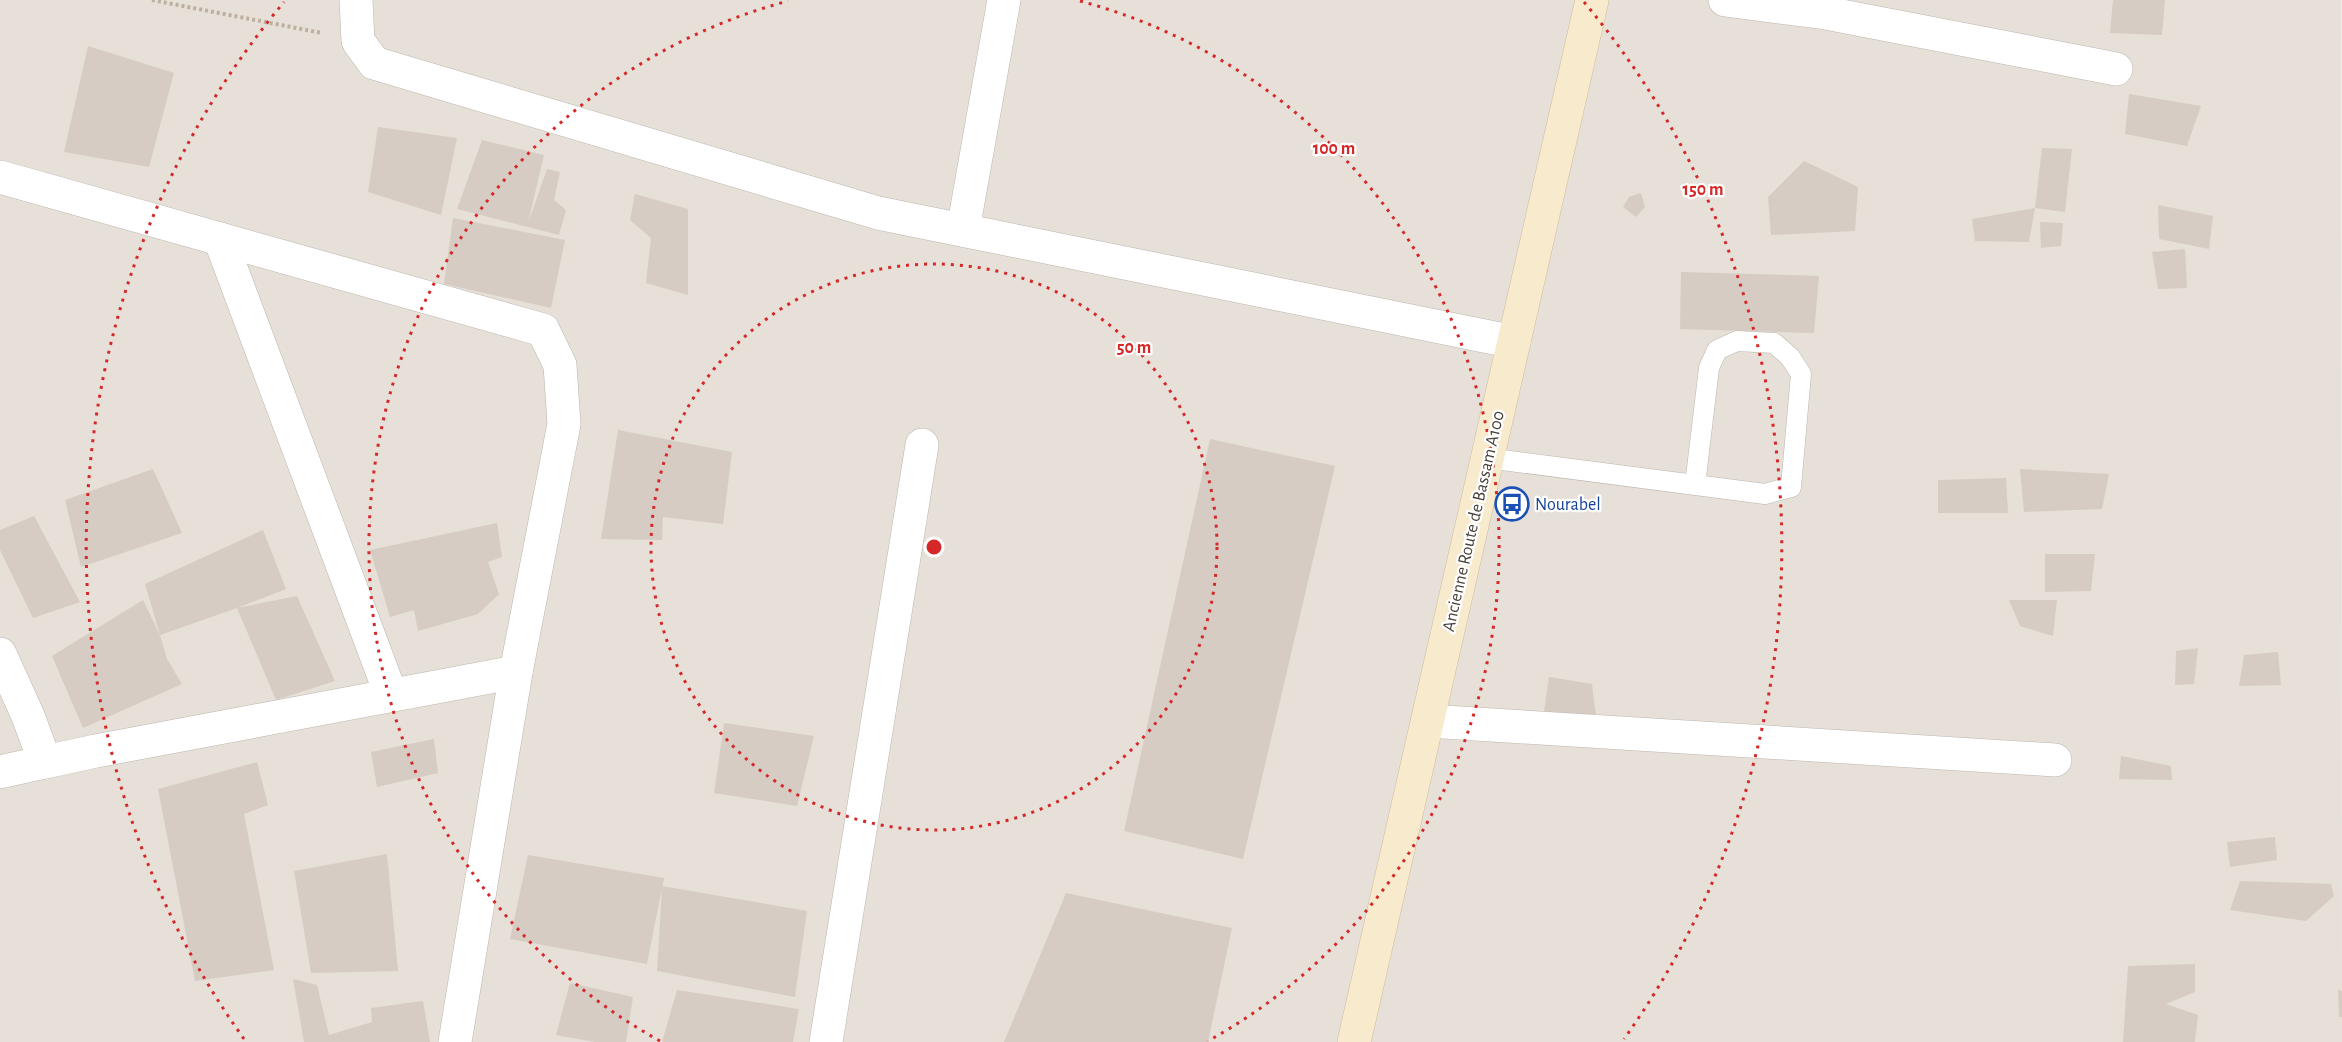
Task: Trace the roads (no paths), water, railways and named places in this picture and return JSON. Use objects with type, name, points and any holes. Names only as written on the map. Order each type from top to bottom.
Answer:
[{"type":"main road","name":"Ancienne Route de Bassam A100","points":[[1354,1042],[1592,0]]},
{"type":"street","points":[[356,0],[358,40],[374,63],[878,213],[1514,342]]},
{"type":"street","points":[[963,230],[1004,0]]},
{"type":"street","points":[[1725,0],[1826,13],[2116,69]]},
{"type":"street","points":[[0,177],[543,330],[560,365],[564,424],[516,672],[455,1042]]},
{"type":"street","points":[[220,239],[391,695]]},
{"type":"street","points":[[826,1042],[922,445]]},
{"type":"street","points":[[0,654],[28,716],[45,762]]},
{"type":"street","points":[[0,772],[96,751],[516,672]]},
{"type":"street","points":[[1428,722],[2055,760]]},
{"type":"lane","points":[[1487,458],[1695,485],[1765,494],[1791,487],[1801,374],[1790,357],[1774,343],[1737,341],[1717,350],[1709,369],[1695,485]]},
{"type":"place","name":"Nourabel","points":[[1512,504]]}]
